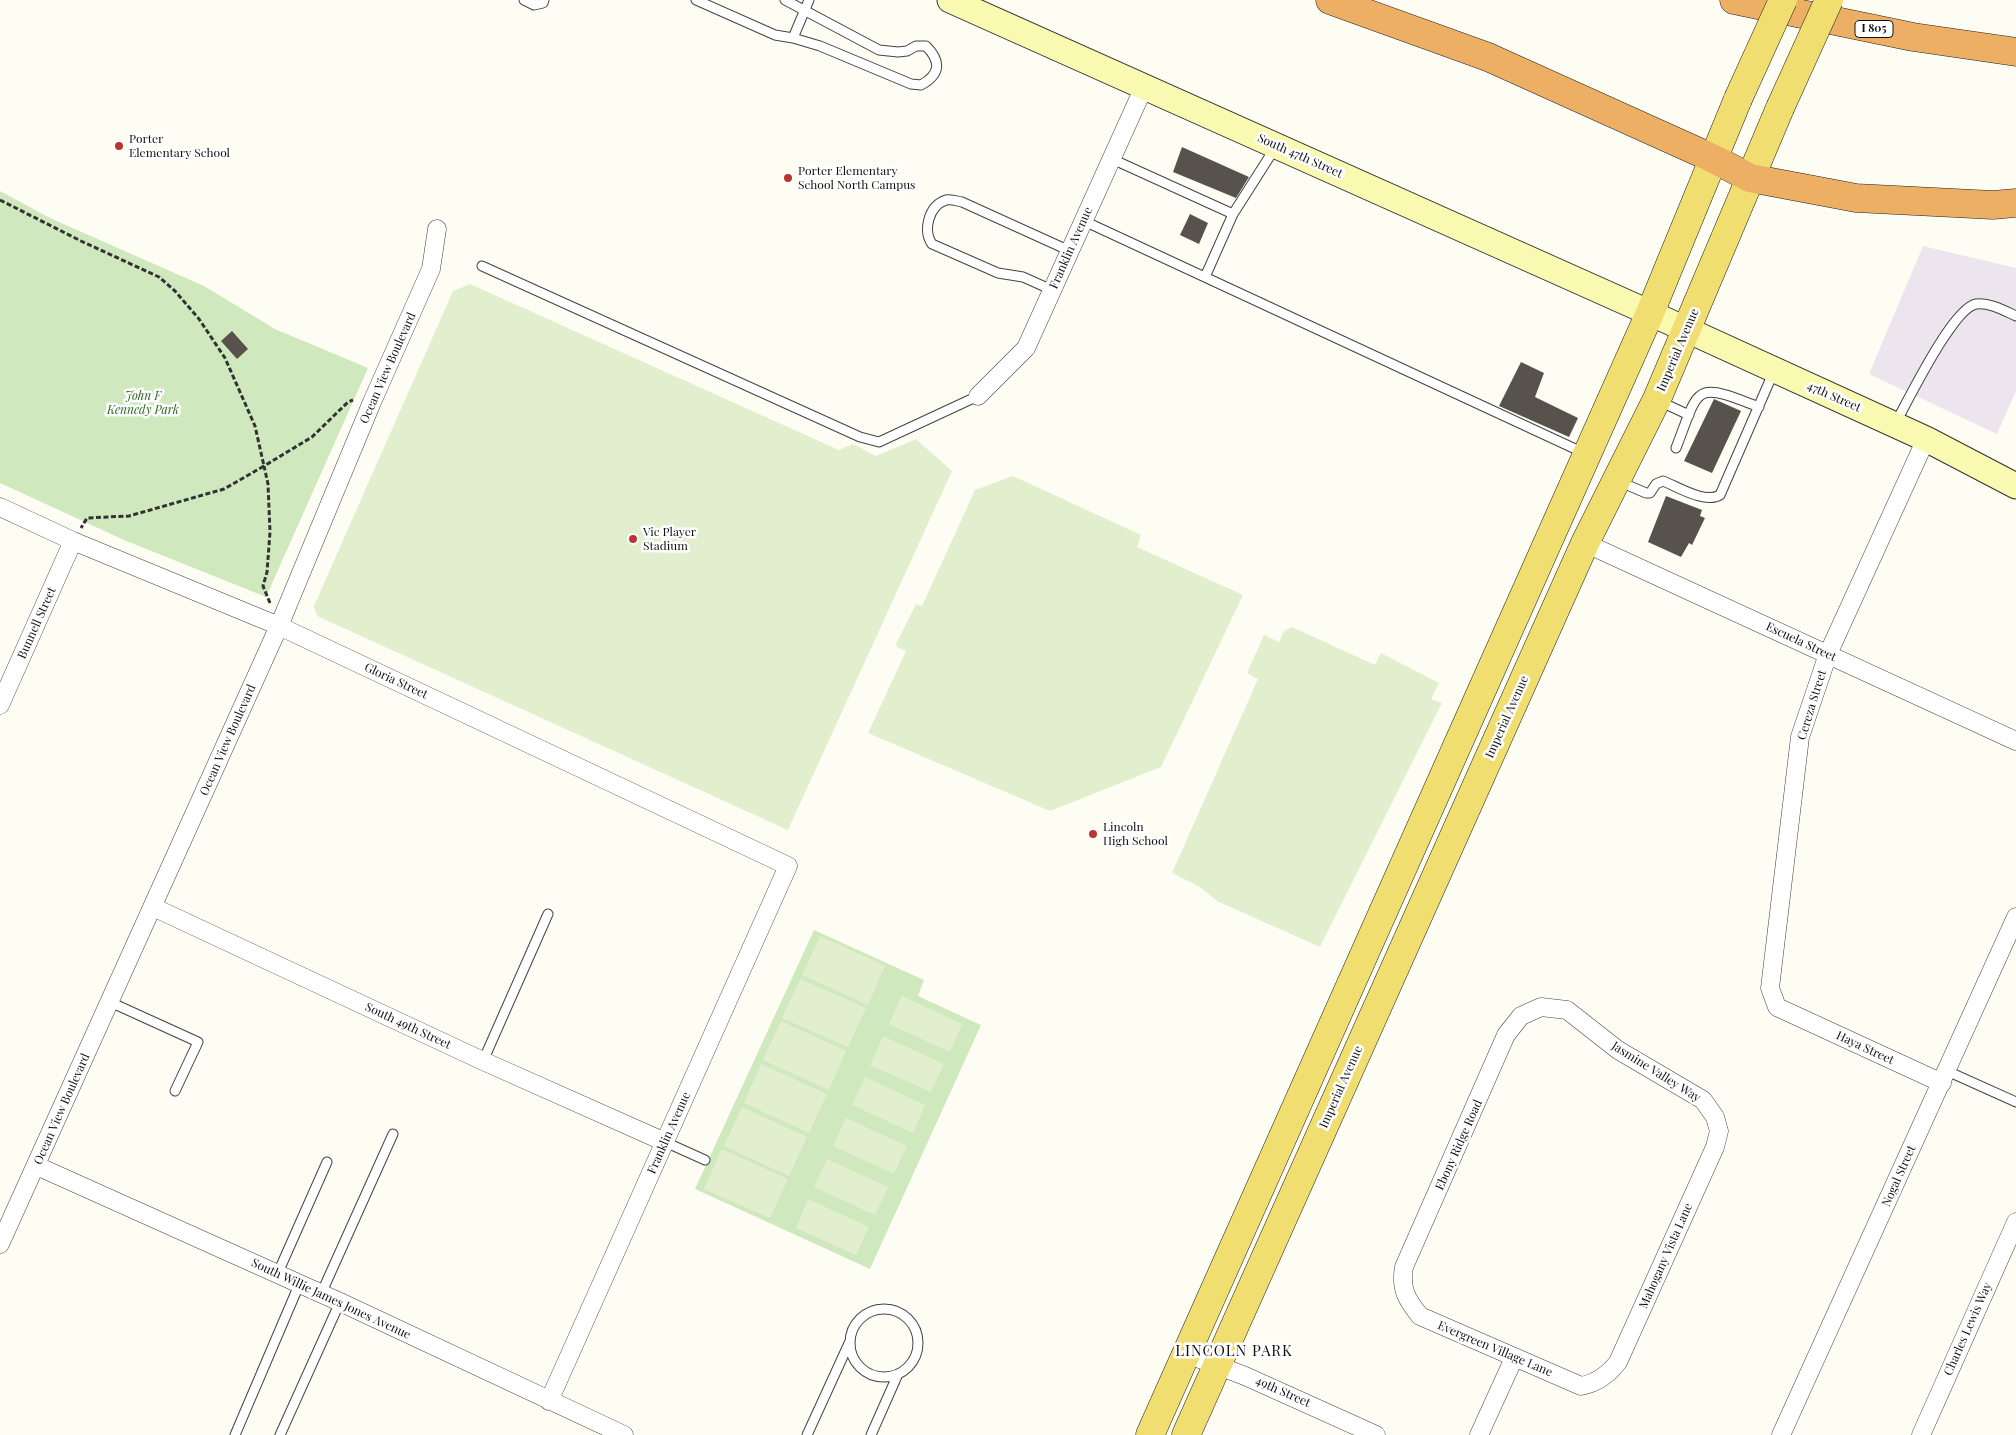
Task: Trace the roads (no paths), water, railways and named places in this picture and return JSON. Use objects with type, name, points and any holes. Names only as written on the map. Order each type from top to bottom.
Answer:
[{"type":"highway","points":[[1330,0],[1488,58],[1712,158],[1750,178],[1856,198],[1992,205],[2016,203]]},
{"type":"highway","name":"I 805","points":[[1734,0],[1913,37],[2016,52]]},
{"type":"main road","name":"South 47th Street","points":[[950,0],[1650,312]]},
{"type":"main road","points":[[1150,1435],[1188,1354],[1650,312],[1712,158],[1783,0]]},
{"type":"main road","name":"Imperial Avenue","points":[[1186,1435],[1585,543],[1615,480],[1657,400],[1780,108],[1829,0]]},
{"type":"main road","name":"47th Street","points":[[1650,312],[1926,439],[2016,486]]},
{"type":"street","name":"Franklin Avenue","points":[[978,396],[1026,348],[1144,87]]},
{"type":"street","name":"Ocean View Boulevard","points":[[0,1244],[37,1166],[279,626],[372,402],[431,269],[437,229]]},
{"type":"street","name":"Cereza Street","points":[[1789,1013],[1777,1007],[1770,988],[1800,737],[1828,654],[1926,439]]},
{"type":"street","name":"Gloria Street","points":[[0,506],[73,541],[279,626],[788,866]]},
{"type":"street","name":"Bunnell Street","points":[[0,705],[73,541]]},
{"type":"street","name":"Escuela Street","points":[[1585,543],[2016,741]]},
{"type":"street","name":"Franklin Avenue","points":[[549,1400],[788,866]]},
{"type":"street","name":"South 49th Street","points":[[153,907],[483,1061],[665,1142]]},
{"type":"street","name":"Nogal Street","points":[[1781,1435],[2016,917]]},
{"type":"street","name":"Jasmine Valley Way","points":[[1541,1007],[1567,1010],[1618,1050],[1703,1100],[1715,1116]]},
{"type":"street","name":"Ebony Ridge Road","points":[[1406,1299],[1402,1282],[1404,1267],[1506,1035],[1521,1016],[1541,1007]]},
{"type":"street","name":"Haya Street","points":[[1789,1013],[1944,1077]]},
{"type":"street","name":"Mahogany Vista Lane","points":[[1591,1384],[1609,1374],[1618,1362],[1715,1147],[1719,1131],[1715,1116]]},
{"type":"street","name":"South Willie James Jones Avenue","points":[[37,1166],[340,1302],[624,1435]]},
{"type":"street","name":"Charles Lewis Way","points":[[1920,1435],[2016,1222]]},
{"type":"street","name":"Evergreen Village Lane","points":[[1406,1299],[1420,1316],[1581,1386],[1591,1384]]},
{"type":"street","name":"49th Street","points":[[1188,1354],[1245,1376],[1376,1435]]},
{"type":"street","points":[[1479,1435],[1514,1358]]},
{"type":"lane","points":[[524,0],[534,5],[542,3],[544,0]]},
{"type":"lane","points":[[696,0],[775,35],[820,46],[911,84],[922,85],[934,74],[938,63],[934,54],[926,46],[916,46],[898,52],[879,50],[804,12],[785,0]]},
{"type":"lane","points":[[793,38],[809,0]]},
{"type":"lane","points":[[1205,277],[1233,214],[1277,146]]},
{"type":"lane","points":[[1112,159],[1233,214]]},
{"type":"lane","points":[[1052,290],[1022,277],[998,273],[932,244],[927,237],[926,229],[933,211],[940,203],[948,199],[962,202],[1070,251]]},
{"type":"lane","points":[[1084,220],[1587,454]]},
{"type":"lane","points":[[482,266],[860,437],[879,442],[978,396]]},
{"type":"lane","points":[[1894,425],[1943,338],[1964,309],[1977,304],[1994,306],[2016,316]]},
{"type":"lane","points":[[1615,480],[1646,493],[1650,493],[1656,484],[1663,481],[1703,497],[1715,498],[1720,495],[1775,370]]},
{"type":"lane","points":[[1676,448],[1695,398],[1711,391],[1759,407]]},
{"type":"lane","points":[[1657,400],[1689,415]]},
{"type":"lane","points":[[483,1061],[548,914]]},
{"type":"lane","points":[[110,1002],[198,1042],[176,1091]]},
{"type":"lane","points":[[1944,1077],[2016,1102]]},
{"type":"lane","points":[[321,1294],[393,1134]]},
{"type":"lane","points":[[665,1142],[705,1160]]},
{"type":"lane","points":[[277,1275],[327,1162]]},
{"type":"lane","points":[[235,1435],[300,1284]]},
{"type":"lane","points":[[280,1435],[340,1302]]},
{"type":"lane","points":[[808,1435],[850,1341],[853,1330],[860,1320],[869,1313],[885,1310],[900,1314],[914,1328],[918,1349],[914,1359],[898,1374],[871,1435]]},
{"type":"lane","points":[[850,1341],[856,1363],[865,1371],[875,1376],[887,1377],[898,1374]]},
{"type":"place","name":"Porter Elementary School","points":[[119,146]]},
{"type":"place","name":"Porter Elementary School North Campus","points":[[788,178]]},
{"type":"place","name":"Vic Player Stadium","points":[[633,539]]},
{"type":"place","name":"Lincoln High School","points":[[1093,834]]},
{"type":"district","name":"LINCOLN PARK","points":[[1234,1351]]},
{"type":"park label","name":"John F Kennedy Park","points":[[143,403]]}]
